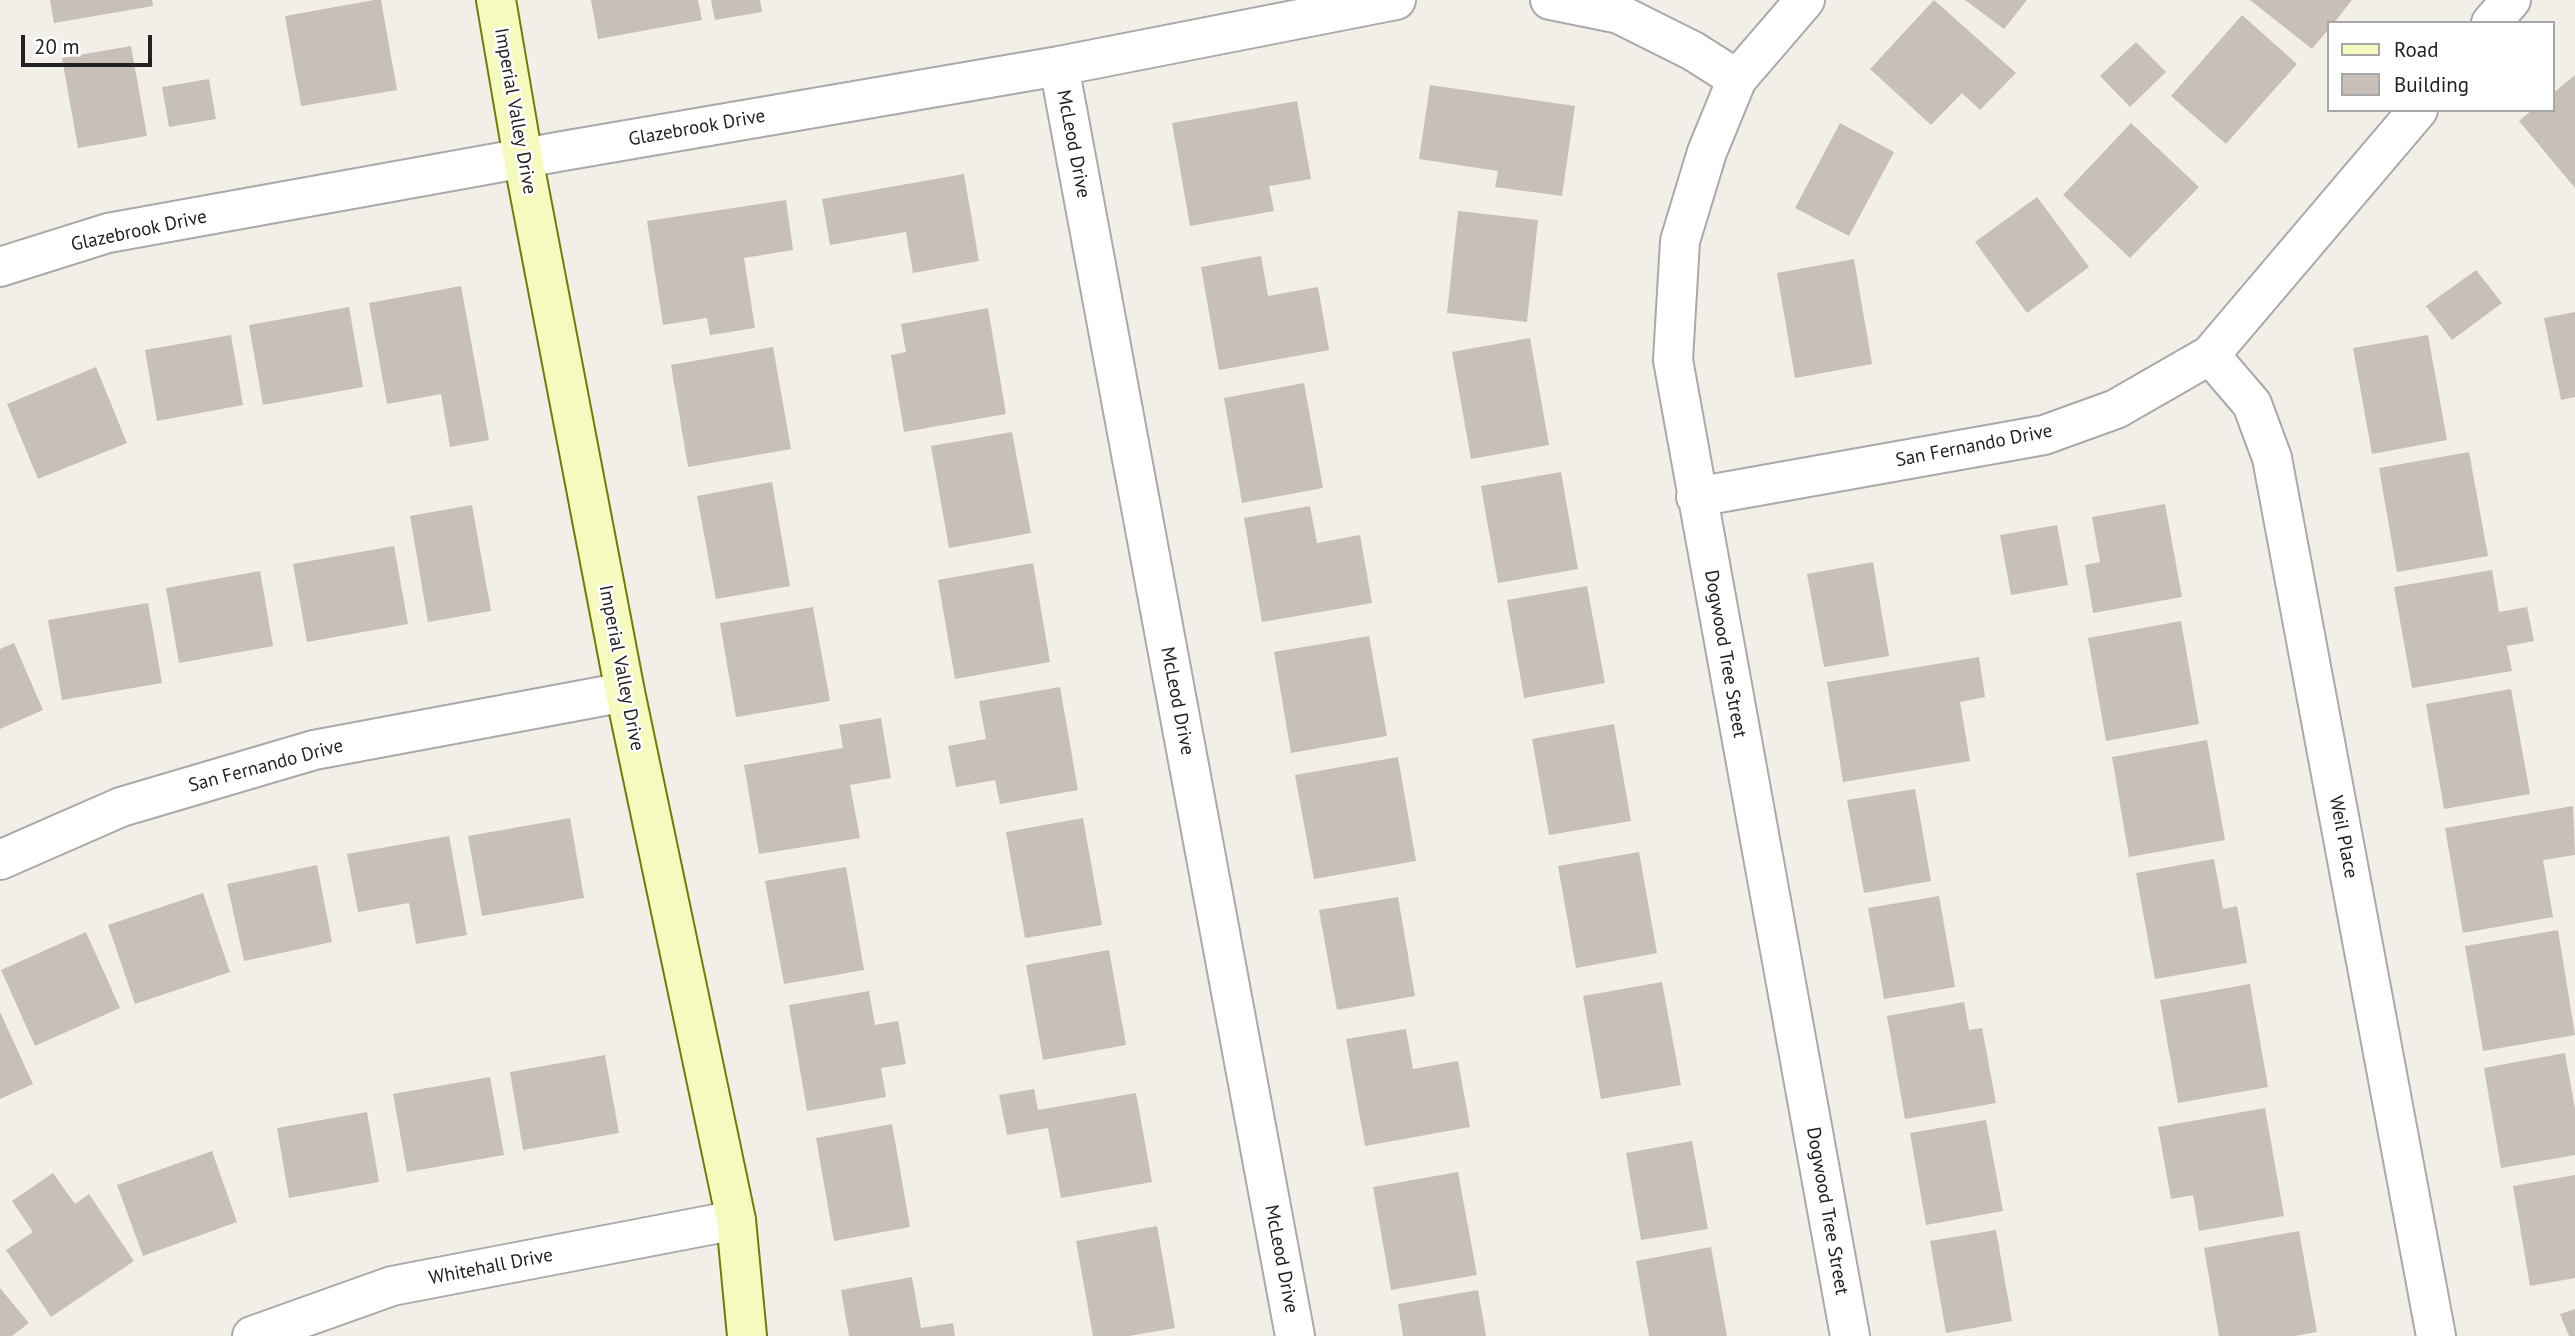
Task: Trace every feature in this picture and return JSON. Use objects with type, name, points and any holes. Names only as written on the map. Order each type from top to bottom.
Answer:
[{"type":"street","name":"Imperial Valley Drive","points":[[496,0],[523,158],[625,692],[736,1220],[747,1336]]},
{"type":"street","name":"Glazebrook Drive","points":[[0,267],[108,233],[1059,66],[1396,0]]},
{"type":"street","points":[[1550,0],[1619,14],[1693,51],[1737,79]]},
{"type":"street","name":"Dogwood Tree Street","points":[[1805,0],[1737,79],[1707,152],[1680,240],[1673,360],[1850,1336]]},
{"type":"street","points":[[2493,21],[2511,0]]},
{"type":"street","name":"McLeod Drive","points":[[1059,66],[1295,1336]]},
{"type":"street","name":"San Fernando Drive","points":[[1696,497],[2044,435],[2116,409],[2210,355],[2415,112]]},
{"type":"street","name":"Weil Place","points":[[2210,355],[2252,404],[2272,458],[2436,1336]]},
{"type":"street","name":"San Fernando Drive","points":[[0,860],[121,807],[314,750],[625,692]]},
{"type":"street","name":"Whitehall Drive","points":[[252,1336],[392,1286],[736,1220]]},
{"type":"building","points":[[50,0],[152,0],[153,6],[54,23]]},
{"type":"building","points":[[381,0],[397,90],[301,106],[285,16]]},
{"type":"building","points":[[591,0],[698,0],[702,20],[598,39]]},
{"type":"building","points":[[711,0],[760,0],[762,12],[715,20]]},
{"type":"building","points":[[1934,0],[2016,73],[1980,110],[1962,93],[1931,125],[1870,69]]},
{"type":"building","points":[[1965,0],[2027,0],[2004,29]]},
{"type":"building","points":[[2250,0],[2352,0],[2336,21],[2326,21],[2326,32],[2312,49]]},
{"type":"building","points":[[2242,15],[2297,64],[2226,144],[2171,96]]},
{"type":"building","points":[[2136,42],[2166,72],[2130,107],[2100,76]]},
{"type":"building","points":[[131,46],[147,136],[78,148],[62,58]]},
{"type":"building","points":[[2575,75],[2575,188],[2519,121],[2530,112],[2554,112],[2554,92]]},
{"type":"building","points":[[209,79],[216,119],[169,127],[162,87]]},
{"type":"building","points":[[1430,85],[1575,106],[1562,196],[1495,187],[1498,171],[1419,159]]},
{"type":"building","points":[[1297,101],[1311,179],[1269,186],[1274,211],[1190,226],[1172,123]]},
{"type":"building","points":[[1840,123],[1894,152],[1849,236],[1795,208]]},
{"type":"building","points":[[2131,123],[2199,187],[2130,258],[2063,195]]},
{"type":"building","points":[[964,174],[979,261],[913,273],[906,232],[830,245],[822,199]]},
{"type":"building","points":[[2037,197],[2089,267],[2027,313],[1975,242]]},
{"type":"building","points":[[786,200],[793,250],[744,258],[755,328],[710,335],[707,318],[663,325],[647,221]]},
{"type":"building","points":[[1458,211],[1538,220],[1527,322],[1447,313]]},
{"type":"building","points":[[1261,256],[1268,296],[1318,287],[1329,350],[1219,370],[1201,267]]},
{"type":"building","points":[[1854,259],[1872,364],[1795,378],[1777,273]]},
{"type":"building","points":[[2476,270],[2502,303],[2452,340],[2426,306]]},
{"type":"building","points":[[461,286],[489,440],[450,447],[441,394],[387,404],[369,303]]},
{"type":"building","points":[[349,307],[363,387],[263,405],[249,325]]},
{"type":"building","points":[[988,308],[1006,414],[904,432],[891,355],[906,352],[901,324]]},
{"type":"building","points":[[2575,312],[2575,397],[2561,400],[2544,318]]},
{"type":"building","points":[[231,335],[243,405],[157,421],[145,350]]},
{"type":"building","points":[[2428,335],[2447,440],[2372,454],[2353,348]]},
{"type":"building","points":[[1530,338],[1549,445],[1471,459],[1452,352]]},
{"type":"building","points":[[773,347],[791,449],[688,467],[671,365]]},
{"type":"building","points":[[96,367],[127,443],[38,479],[7,404]]},
{"type":"building","points":[[1304,383],[1323,488],[1242,503],[1224,398]]},
{"type":"building","points":[[1012,432],[1031,533],[949,548],[931,446]]},
{"type":"building","points":[[2469,452],[2488,556],[2397,572],[2379,468]]},
{"type":"building","points":[[1561,472],[1578,569],[1498,583],[1481,486]]},
{"type":"building","points":[[772,482],[790,586],[716,599],[697,496]]},
{"type":"building","points":[[2165,504],[2182,597],[2093,613],[2085,565],[2100,562],[2092,517]]},
{"type":"building","points":[[472,505],[491,611],[428,622],[410,516]]},
{"type":"building","points":[[1310,506],[1317,543],[1360,535],[1372,603],[1262,622],[1244,518]]},
{"type":"building","points":[[2057,525],[2068,585],[2011,595],[2000,535]]},
{"type":"building","points":[[394,546],[408,624],[307,642],[293,564]]},
{"type":"building","points":[[1873,562],[1889,656],[1824,667],[1807,574]]},
{"type":"building","points":[[1033,563],[1050,662],[955,679],[938,580]]},
{"type":"building","points":[[2492,570],[2499,612],[2527,607],[2534,641],[2507,646],[2512,671],[2412,688],[2394,587]]},
{"type":"building","points":[[260,571],[273,646],[179,663],[166,588]]},
{"type":"building","points":[[1587,586],[1605,683],[1524,698],[1507,600]]},
{"type":"building","points":[[148,603],[162,683],[62,700],[48,620]]},
{"type":"building","points":[[813,607],[830,701],[736,717],[720,623]]},
{"type":"building","points":[[2181,621],[2199,724],[2106,741],[2088,638]]},
{"type":"building","points":[[1369,636],[1387,736],[1291,753],[1274,652]]},
{"type":"building","points":[[14,643],[43,710],[0,729],[0,649]]},
{"type":"building","points":[[1979,657],[1985,697],[1960,702],[1970,761],[1843,782],[1827,682]]},
{"type":"building","points":[[1060,687],[1078,790],[1000,804],[995,780],[956,787],[948,746],[986,739],[979,701]]},
{"type":"building","points":[[2511,689],[2530,794],[2444,809],[2426,704]]},
{"type":"building","points":[[881,718],[891,778],[850,785],[860,838],[759,854],[744,765],[843,748],[839,725]]},
{"type":"building","points":[[1614,724],[1631,821],[1549,835],[1532,739]]},
{"type":"building","points":[[2207,740],[2225,840],[2129,857],[2112,757]]},
{"type":"building","points":[[1398,757],[1416,861],[1314,879],[1295,775]]},
{"type":"building","points":[[1915,789],[1931,881],[1864,893],[1847,800]]},
{"type":"building","points":[[2573,806],[2575,855],[2543,860],[2553,917],[2463,933],[2445,828]]},
{"type":"building","points":[[570,818],[584,898],[482,916],[468,836]]},
{"type":"building","points":[[1083,818],[1102,925],[1025,938],[1006,832]]},
{"type":"building","points":[[449,836],[467,935],[416,944],[409,903],[358,912],[347,854]]},
{"type":"building","points":[[1639,852],[1657,953],[1576,968],[1558,866]]},
{"type":"building","points":[[2214,859],[2223,909],[2237,906],[2247,963],[2155,979],[2136,873]]},
{"type":"building","points":[[317,865],[332,942],[244,961],[227,884]]},
{"type":"building","points":[[846,867],[864,970],[784,984],[765,881]]},
{"type":"building","points":[[203,893],[230,972],[135,1004],[108,925]]},
{"type":"building","points":[[1939,896],[1955,987],[1884,999],[1868,908]]},
{"type":"building","points":[[1398,897],[1415,996],[1337,1010],[1319,910]]},
{"type":"building","points":[[2558,930],[2575,1035],[2483,1051],[2465,946]]},
{"type":"building","points":[[86,932],[120,1008],[35,1046],[1,970]]},
{"type":"building","points":[[1109,950],[1126,1045],[1043,1060],[1026,965]]},
{"type":"building","points":[[1662,982],[1681,1085],[1601,1099],[1583,996]]},
{"type":"building","points":[[2250,984],[2268,1087],[2178,1103],[2160,1000]]},
{"type":"building","points":[[869,991],[875,1025],[898,1021],[906,1064],[881,1068],[886,1097],[807,1111],[789,1005]]},
{"type":"building","points":[[1964,1002],[1969,1030],[1982,1028],[1996,1103],[1905,1119],[1887,1016]]},
{"type":"building","points":[[0,1012],[33,1084],[0,1099]]},
{"type":"building","points":[[1406,1029],[1413,1069],[1458,1061],[1470,1127],[1365,1146],[1346,1039]]},
{"type":"building","points":[[2565,1053],[2575,1109],[2575,1155],[2501,1168],[2484,1068]]},
{"type":"building","points":[[605,1055],[619,1133],[523,1150],[510,1072]]},
{"type":"building","points":[[490,1077],[504,1155],[407,1172],[393,1094]]},
{"type":"building","points":[[1034,1089],[1038,1110],[1136,1093],[1152,1182],[1061,1198],[1048,1128],[1007,1135],[999,1095]]},
{"type":"building","points":[[2265,1108],[2284,1216],[2199,1231],[2193,1195],[2171,1199],[2158,1127]]},
{"type":"building","points":[[367,1112],[379,1182],[289,1198],[277,1128]]},
{"type":"building","points":[[1986,1120],[2003,1211],[1926,1225],[1910,1133]]},
{"type":"building","points":[[892,1124],[910,1227],[834,1241],[816,1138]]},
{"type":"building","points":[[1692,1141],[1708,1229],[1641,1240],[1626,1153]]},
{"type":"building","points":[[212,1151],[237,1222],[143,1256],[117,1185]]},
{"type":"building","points":[[1458,1172],[1477,1275],[1391,1290],[1373,1187]]},
{"type":"building","points":[[53,1173],[75,1204],[89,1194],[134,1261],[51,1317],[6,1250],[33,1232],[12,1201]]},
{"type":"building","points":[[2575,1175],[2575,1278],[2530,1286],[2513,1186]]},
{"type":"building","points":[[1157,1226],[1175,1328],[1129,1336],[1093,1336],[1076,1241]]},
{"type":"building","points":[[1996,1230],[2012,1321],[1946,1333],[1930,1241]]},
{"type":"building","points":[[2299,1231],[2317,1332],[2294,1336],[2219,1336],[2204,1248]]},
{"type":"building","points":[[1711,1247],[1727,1336],[1649,1336],[1636,1261]]},
{"type":"building","points":[[912,1277],[921,1328],[953,1323],[955,1336],[849,1336],[841,1290]]},
{"type":"building","points":[[0,1288],[29,1323],[12,1336],[0,1336]]},
{"type":"building","points":[[1478,1290],[1486,1336],[1403,1336],[1398,1304]]},
{"type":"building","points":[[2575,1309],[2575,1336],[2569,1336],[2560,1314]]}]
